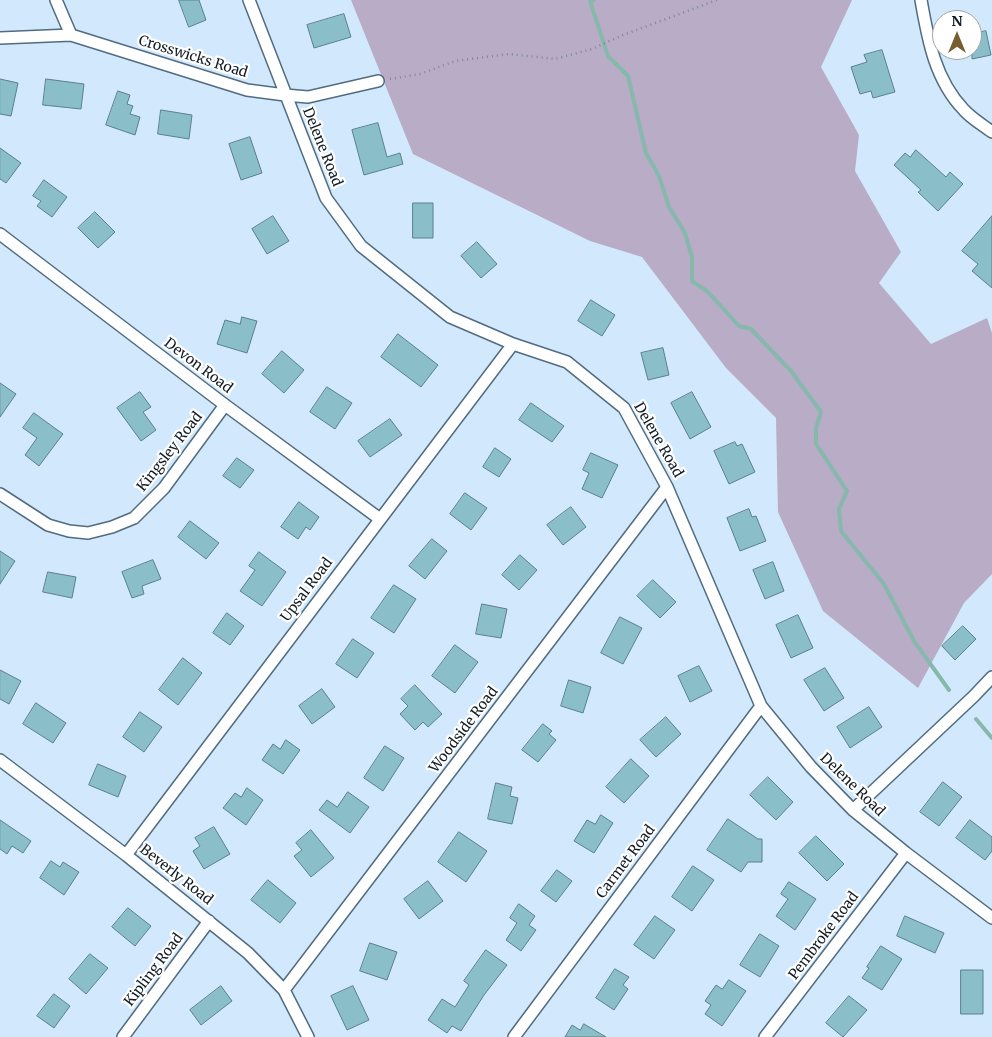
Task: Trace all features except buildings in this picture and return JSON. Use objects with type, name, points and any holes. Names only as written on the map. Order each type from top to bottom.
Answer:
[{"type":"street","points":[[56,0],[71,35]]},
{"type":"street","name":"Delene Road","points":[[249,0],[326,198],[361,246],[450,317],[513,344],[567,362],[624,408],[667,487],[761,706],[811,767],[853,810],[992,918]]},
{"type":"street","points":[[921,0],[932,55],[946,86],[964,111],[992,132]]},
{"type":"street","name":"Crosswicks Road","points":[[0,38],[71,35],[248,90],[285,95],[308,97],[378,81]]},
{"type":"street","name":"Devon Road","points":[[0,234],[380,520]]},
{"type":"street","name":"Upsal Road","points":[[126,855],[513,344]]},
{"type":"street","name":"Kingsley Road","points":[[0,494],[48,525],[69,531],[88,533],[112,527],[134,518],[164,488],[225,405]]},
{"type":"street","name":"Woodside Road","points":[[284,990],[667,487]]},
{"type":"street","points":[[853,810],[992,677]]},
{"type":"street","name":"Carmet Road","points":[[514,1037],[761,706]]},
{"type":"street","name":"Beverly Road","points":[[0,760],[126,855],[248,953],[284,990],[308,1037]]},
{"type":"street","name":"Pembroke Road","points":[[766,1037],[906,853]]},
{"type":"street","name":"Kipling Road","points":[[123,1037],[209,921]]},
{"type":"path","points":[[378,81],[420,74],[455,61],[509,54],[555,59],[592,49],[623,35],[717,0]]},
{"type":"shaded area","points":[[351,0],[852,0],[821,67],[859,135],[855,171],[901,252],[879,283],[931,344],[987,318],[992,333],[992,574],[964,603],[918,688],[823,611],[778,512],[776,418],[726,368],[642,257],[590,241],[413,154]]},
{"type":"waterway","points":[[594,0],[590,1],[608,56],[628,76],[646,153],[659,176],[669,207],[685,233],[692,257],[692,281],[708,292],[739,326],[751,329],[791,371],[821,412],[816,428],[816,444],[847,491],[839,509],[841,531],[884,584],[914,641],[949,690]]},
{"type":"waterway","points":[[976,719],[992,738]]}]
